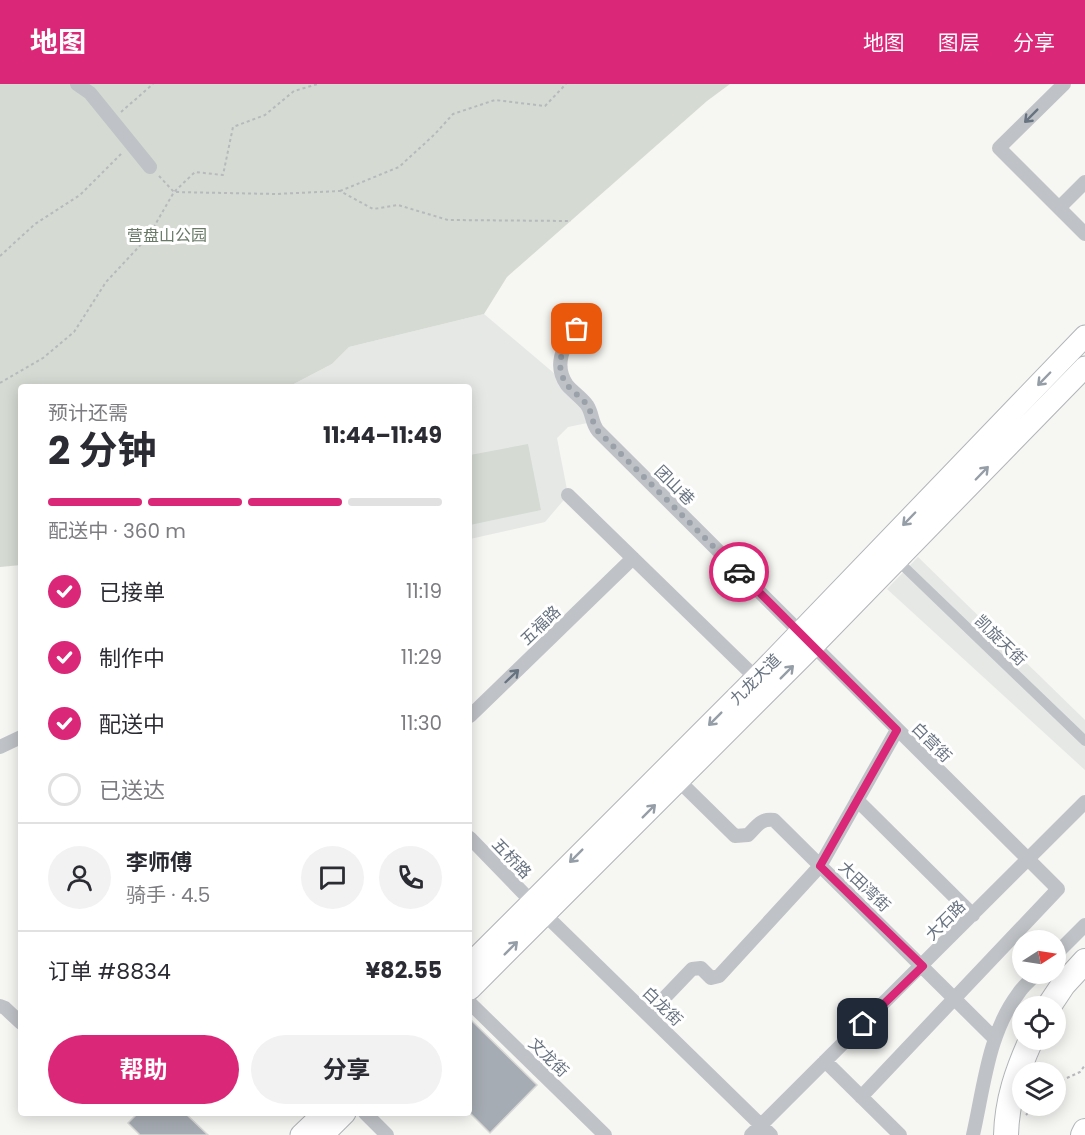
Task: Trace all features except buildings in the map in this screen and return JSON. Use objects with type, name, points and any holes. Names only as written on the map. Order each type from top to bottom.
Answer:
[{"type":"highway","points":[[1056,996],[1085,961]]},
{"type":"highway","points":[[1006,1135],[1007,1118],[1016,1075],[1027,1050]]},
{"type":"main road","name":"九龙大道","points":[[472,962],[538,907],[679,781],[1084,338]]},
{"type":"main road","name":"九龙大道","points":[[472,987],[538,907],[756,678],[807,639],[897,560],[1085,367]]},
{"type":"main road","points":[[301,1135],[321,1116]]},
{"type":"main road","points":[[323,1135],[342,1116]]},
{"type":"street","points":[[77,84],[90,93],[150,167]]},
{"type":"street","points":[[1064,84],[999,148],[1085,234]]},
{"type":"street","points":[[1059,208],[1085,182]]},
{"type":"street","name":"团山巷","points":[[577,329],[561,352],[563,376],[568,386],[588,406],[592,422],[598,431],[807,639]]},
{"type":"street","points":[[568,495],[756,678]]},
{"type":"street","name":"五福路","points":[[472,714],[633,558]]},
{"type":"street","name":"凯旋天街","points":[[897,560],[1085,741]]},
{"type":"street","name":"白营街","points":[[807,639],[1058,889],[955,998]]},
{"type":"street","points":[[648,1015],[692,969],[701,968],[711,978],[719,976],[820,866],[897,730]]},
{"type":"street","points":[[0,747],[18,738]]},
{"type":"street","name":"大田湾街","points":[[679,781],[735,836],[748,835],[761,821],[774,820],[994,1038]]},
{"type":"street","points":[[857,800],[974,915]]},
{"type":"street","name":"大石路","points":[[761,1132],[825,1061],[923,966],[1085,802]]},
{"type":"street","name":"五桥路","points":[[472,840],[538,907]]},
{"type":"street","name":"白龙街","points":[[538,907],[648,1015],[761,1132]]},
{"type":"street","points":[[1066,944],[1085,925]]},
{"type":"street","points":[[973,1135],[994,1038],[1009,1007],[1027,984]]},
{"type":"street","points":[[861,1097],[955,998]]},
{"type":"street","name":"文龙街","points":[[472,1005],[605,1135]]},
{"type":"street","points":[[0,1006],[18,1020]]},
{"type":"street","points":[[825,1061],[900,1135]]},
{"type":"street","points":[[368,1116],[387,1135]]},
{"type":"path","points":[[112,120],[153,84]]},
{"type":"path","points":[[0,383],[43,358],[74,332],[106,282],[147,237],[174,192],[195,172],[223,175],[233,128],[265,115],[294,91],[318,84]]},
{"type":"path","points":[[150,167],[174,192],[276,194],[340,191],[399,166],[435,134],[453,114],[495,100],[545,106],[566,84]]},
{"type":"path","points":[[0,256],[35,224],[80,195],[131,143]]},
{"type":"path","points":[[340,191],[373,209],[398,205],[448,220],[571,221]]},
{"type":"path","points":[[1066,1078],[1080,1072],[1085,1065]]},
{"type":"shaded area","points":[[484,314],[568,385],[592,422],[568,427],[557,438],[568,495],[545,522],[472,539],[472,384],[294,384],[332,364],[349,347]]},
{"type":"shaded area","points":[[918,557],[1085,720],[1085,770],[887,589]]},
{"type":"green space","name":"营盘山公园","points":[[0,84],[730,84],[707,101],[507,277],[484,314],[349,347],[332,364],[294,384],[18,384],[18,565],[0,567]]},
{"type":"green space","points":[[528,444],[541,510],[472,525],[472,455]]},
{"type":"way so far","points":[[577,329],[561,352],[563,376],[568,386],[588,406],[592,422],[598,431],[739,572]]},
{"type":"route","points":[[739,572],[897,730],[820,866],[923,966],[863,1024]]}]
